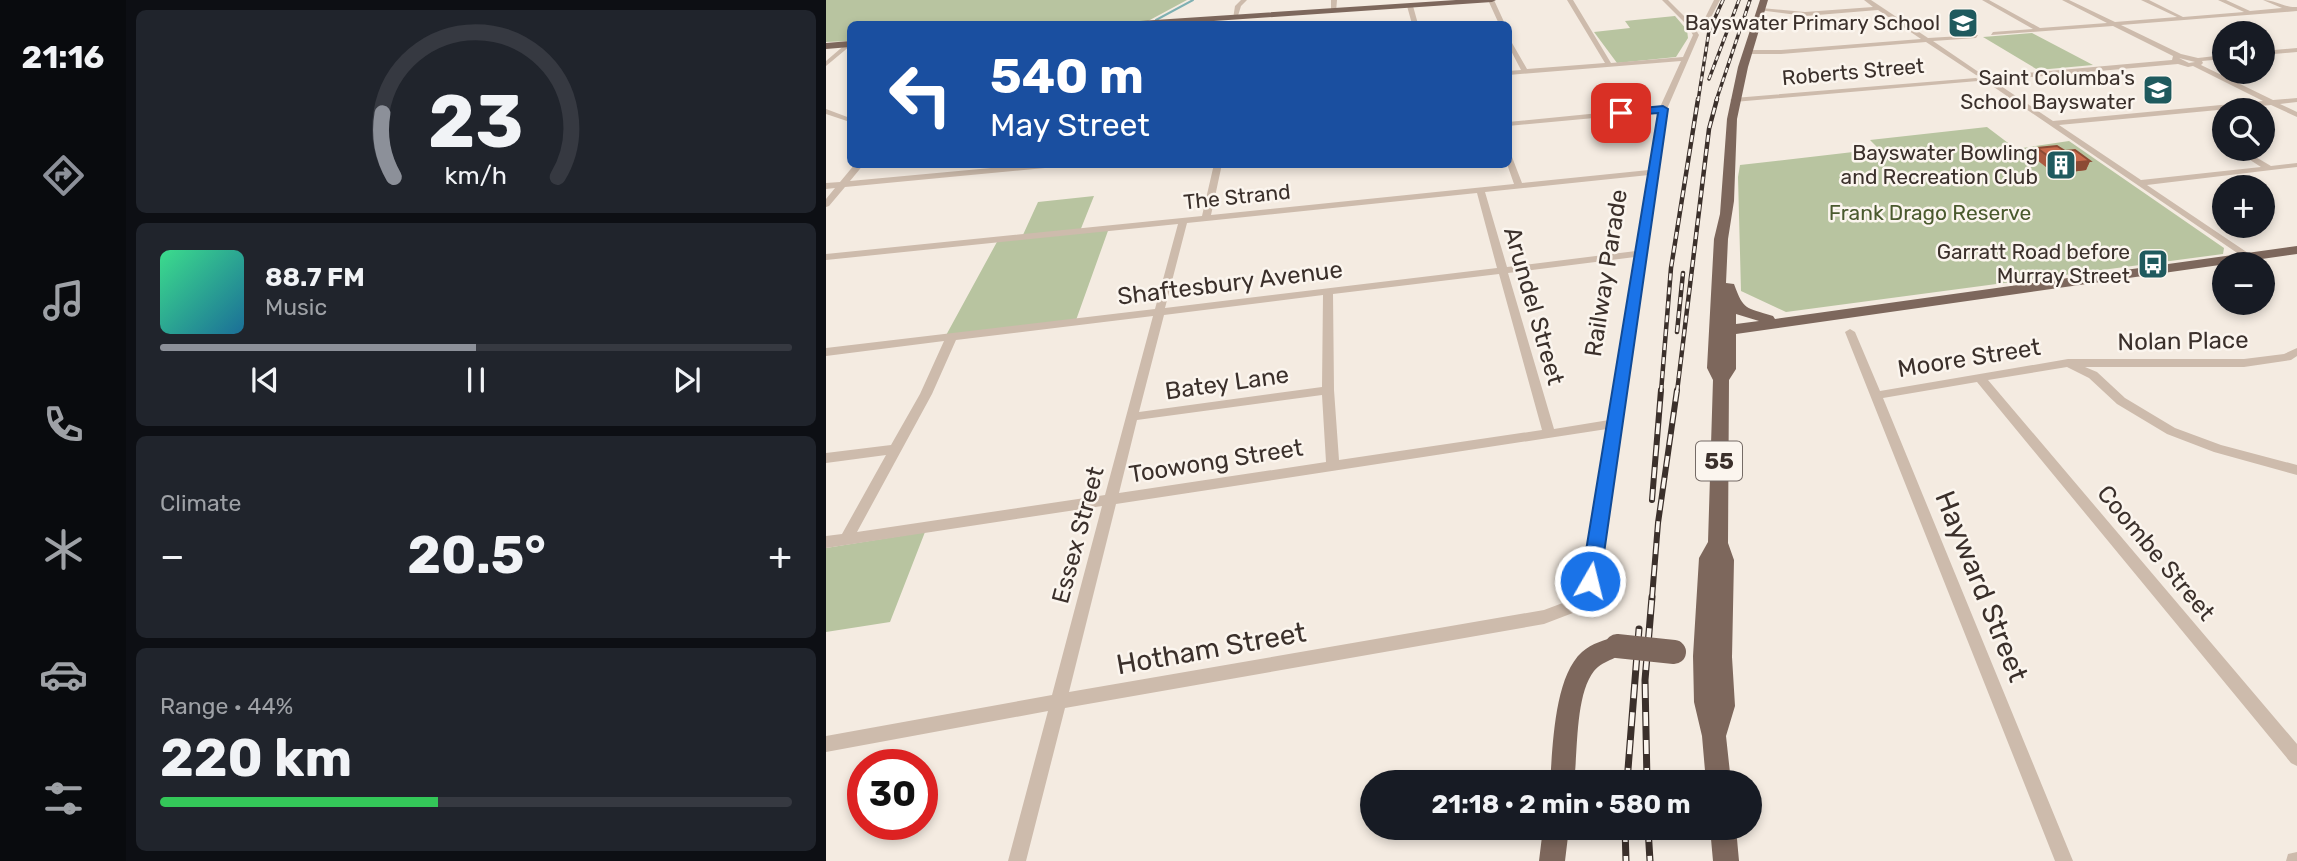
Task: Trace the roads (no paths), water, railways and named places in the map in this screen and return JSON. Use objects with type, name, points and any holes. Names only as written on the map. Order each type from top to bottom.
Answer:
[{"type":"main road","points":[[1188,21],[1492,0]]},
{"type":"main road","points":[[1723,328],[1721,239],[1726,224],[1729,141],[1734,100],[1764,0]]},
{"type":"main road","points":[[826,46],[847,44]]},
{"type":"main road","points":[[1723,328],[1729,295],[1730,235],[1726,224]]},
{"type":"main road","points":[[2275,253],[2297,250]]},
{"type":"main road","points":[[1729,295],[1740,310],[1774,321],[2212,262]]},
{"type":"main road","points":[[1723,328],[1772,326],[1774,321]]},
{"type":"main road","name":"55","points":[[1712,657],[1724,560],[1718,543],[1721,380],[1728,369],[1723,328]]},
{"type":"main road","points":[[1564,770],[1576,683],[1589,660],[1604,650],[1617,646],[1712,657],[1723,706],[1714,736],[1717,770]]},
{"type":"main road","points":[[1552,861],[1555,840]]},
{"type":"main road","points":[[1724,840],[1726,861]]},
{"type":"street","points":[[1235,18],[1238,5],[1244,0]]},
{"type":"street","points":[[1334,0],[1334,11]]},
{"type":"street","points":[[1492,0],[1501,21]]},
{"type":"street","points":[[1570,0],[1609,65]]},
{"type":"street","points":[[1665,0],[1689,24],[1706,22],[1717,0]]},
{"type":"street","points":[[1867,0],[1977,77]]},
{"type":"street","points":[[1984,0],[2039,30]]},
{"type":"street","points":[[2065,0],[2178,59],[2196,62],[2264,98]]},
{"type":"street","points":[[2144,0],[2184,18]]},
{"type":"street","points":[[2221,0],[2250,12]]},
{"type":"street","points":[[2266,0],[2293,9]]},
{"type":"street","points":[[1761,10],[1805,14],[1880,8]]},
{"type":"street","points":[[1993,34],[2293,9]]},
{"type":"street","name":"Railway Parade","points":[[1590,581],[1663,109],[1696,35],[1689,24]]},
{"type":"street","points":[[1748,52],[1781,52],[1976,36]]},
{"type":"street","points":[[826,64],[847,46]]},
{"type":"street","points":[[1512,46],[1525,72]]},
{"type":"street","points":[[2275,52],[2297,50]]},
{"type":"street","points":[[1512,73],[1684,59]]},
{"type":"street","name":"Roberts Street","points":[[1734,100],[1977,77],[1991,80],[2178,59]]},
{"type":"street","points":[[2196,62],[2212,59]]},
{"type":"street","points":[[1991,80],[2051,124],[2242,252]]},
{"type":"street","points":[[2275,103],[2297,100]]},
{"type":"street","points":[[2275,104],[2297,115]]},
{"type":"street","points":[[1512,124],[1663,109]]},
{"type":"street","points":[[2051,124],[2212,109]]},
{"type":"street","points":[[826,111],[847,119]]},
{"type":"street","points":[[2257,161],[2269,168]]},
{"type":"street","points":[[2139,183],[2297,165]]},
{"type":"street","points":[[1512,167],[1519,185]]},
{"type":"street","points":[[826,204],[857,168]]},
{"type":"street","points":[[826,186],[1022,168]]},
{"type":"street","points":[[1206,217],[1217,168]]},
{"type":"street","name":"The Strand","points":[[826,257],[1652,173]]},
{"type":"street","name":"Arundel Street","points":[[1480,189],[1549,434]]},
{"type":"street","name":"Essex Street","points":[[1017,861],[1183,220]]},
{"type":"street","name":"Shaftesbury Avenue","points":[[826,352],[1639,254]]},
{"type":"street","points":[[1328,292],[1328,390],[1333,466]]},
{"type":"street","name":"Hayward Street","points":[[1850,332],[2064,861]]},
{"type":"street","points":[[846,539],[926,394],[951,338]]},
{"type":"street","name":"Nolan Place","points":[[2068,363],[2244,363],[2287,357],[2297,352]]},
{"type":"street","points":[[2068,363],[2093,375],[2121,401],[2171,431],[2218,449],[2297,470]]},
{"type":"street","name":"Moore Street","points":[[1877,395],[2068,363]]},
{"type":"street","name":"Coombe Street","points":[[1981,379],[2297,758]]},
{"type":"street","name":"Batey Lane","points":[[1132,417],[1328,390]]},
{"type":"street","name":"Toowong Street","points":[[826,542],[1613,424]]},
{"type":"street","points":[[826,458],[897,449]]},
{"type":"street","name":"Hotham Street","points":[[826,744],[1544,617],[1573,606],[1590,581]]},
{"type":"waterway","points":[[1156,20],[1193,0]]},
{"type":"railway","points":[[1698,101],[1709,31],[1723,0]]},
{"type":"railway","points":[[1709,79],[1739,0]]},
{"type":"railway","points":[[1716,101],[1750,0]]},
{"type":"railway","points":[[1661,392],[1671,268],[1698,99]]},
{"type":"railway","points":[[1677,392],[1709,129],[1717,99]]},
{"type":"railway","points":[[1677,332],[1683,273]]},
{"type":"railway","points":[[1652,500],[1661,390]]},
{"type":"railway","points":[[1652,598],[1658,523],[1677,390]]},
{"type":"railway","points":[[1647,770],[1645,680],[1652,597]]},
{"type":"railway","points":[[1628,770],[1639,629]]},
{"type":"railway","points":[[1625,840],[1626,861]]},
{"type":"railway","points":[[1649,840],[1650,861]]},
{"type":"place","name":"Bayswater Primary School","points":[[1963,23]]},
{"type":"place","name":"Saint Columba's School Bayswater","points":[[2158,90]]},
{"type":"place","name":"Bayswater Bowling and Recreation Club","points":[[2061,165]]},
{"type":"place","name":"Garratt Road before Murray Street","points":[[2153,264]]},
{"type":"park label","name":"Frank Drago Reserve","points":[[1930,213]]}]
